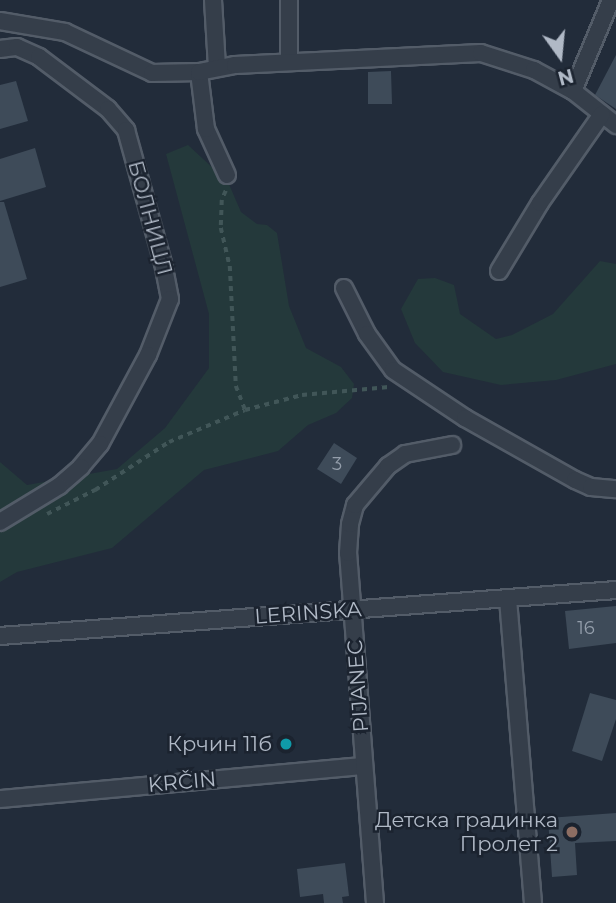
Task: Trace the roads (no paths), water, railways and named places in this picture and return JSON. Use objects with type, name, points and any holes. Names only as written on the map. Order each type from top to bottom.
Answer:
[{"type":"street","points":[[213,0],[217,68]]},
{"type":"street","points":[[289,0],[289,61]]},
{"type":"street","points":[[573,92],[611,0]]},
{"type":"street","points":[[0,21],[65,32],[152,73],[166,75],[289,61],[481,53],[534,70],[573,92],[616,125]]},
{"type":"street","name":"БОЛНИЦЛ","points":[[0,49],[17,47],[39,57],[108,109],[126,130],[163,263],[170,299],[143,365],[100,444],[81,467],[59,486],[7,518]]},
{"type":"street","points":[[199,72],[206,129],[227,175]]},
{"type":"street","points":[[499,271],[540,203],[602,114]]},
{"type":"street","points":[[344,288],[367,334],[393,370],[415,386],[575,480],[591,487],[616,489]]},
{"type":"street","name":"PIJANEC","points":[[376,903],[348,553],[355,505],[375,478],[405,454],[452,444]]},
{"type":"street","name":"LERINSKA","points":[[0,636],[616,590]]},
{"type":"street","points":[[508,599],[533,903]]},
{"type":"street","name":"KRČIN","points":[[0,799],[363,766]]},
{"type":"place","name":"Крчин 11б","points":[[286,744]]},
{"type":"place","name":"Детска градинка Пролет 2","points":[[572,832]]}]
